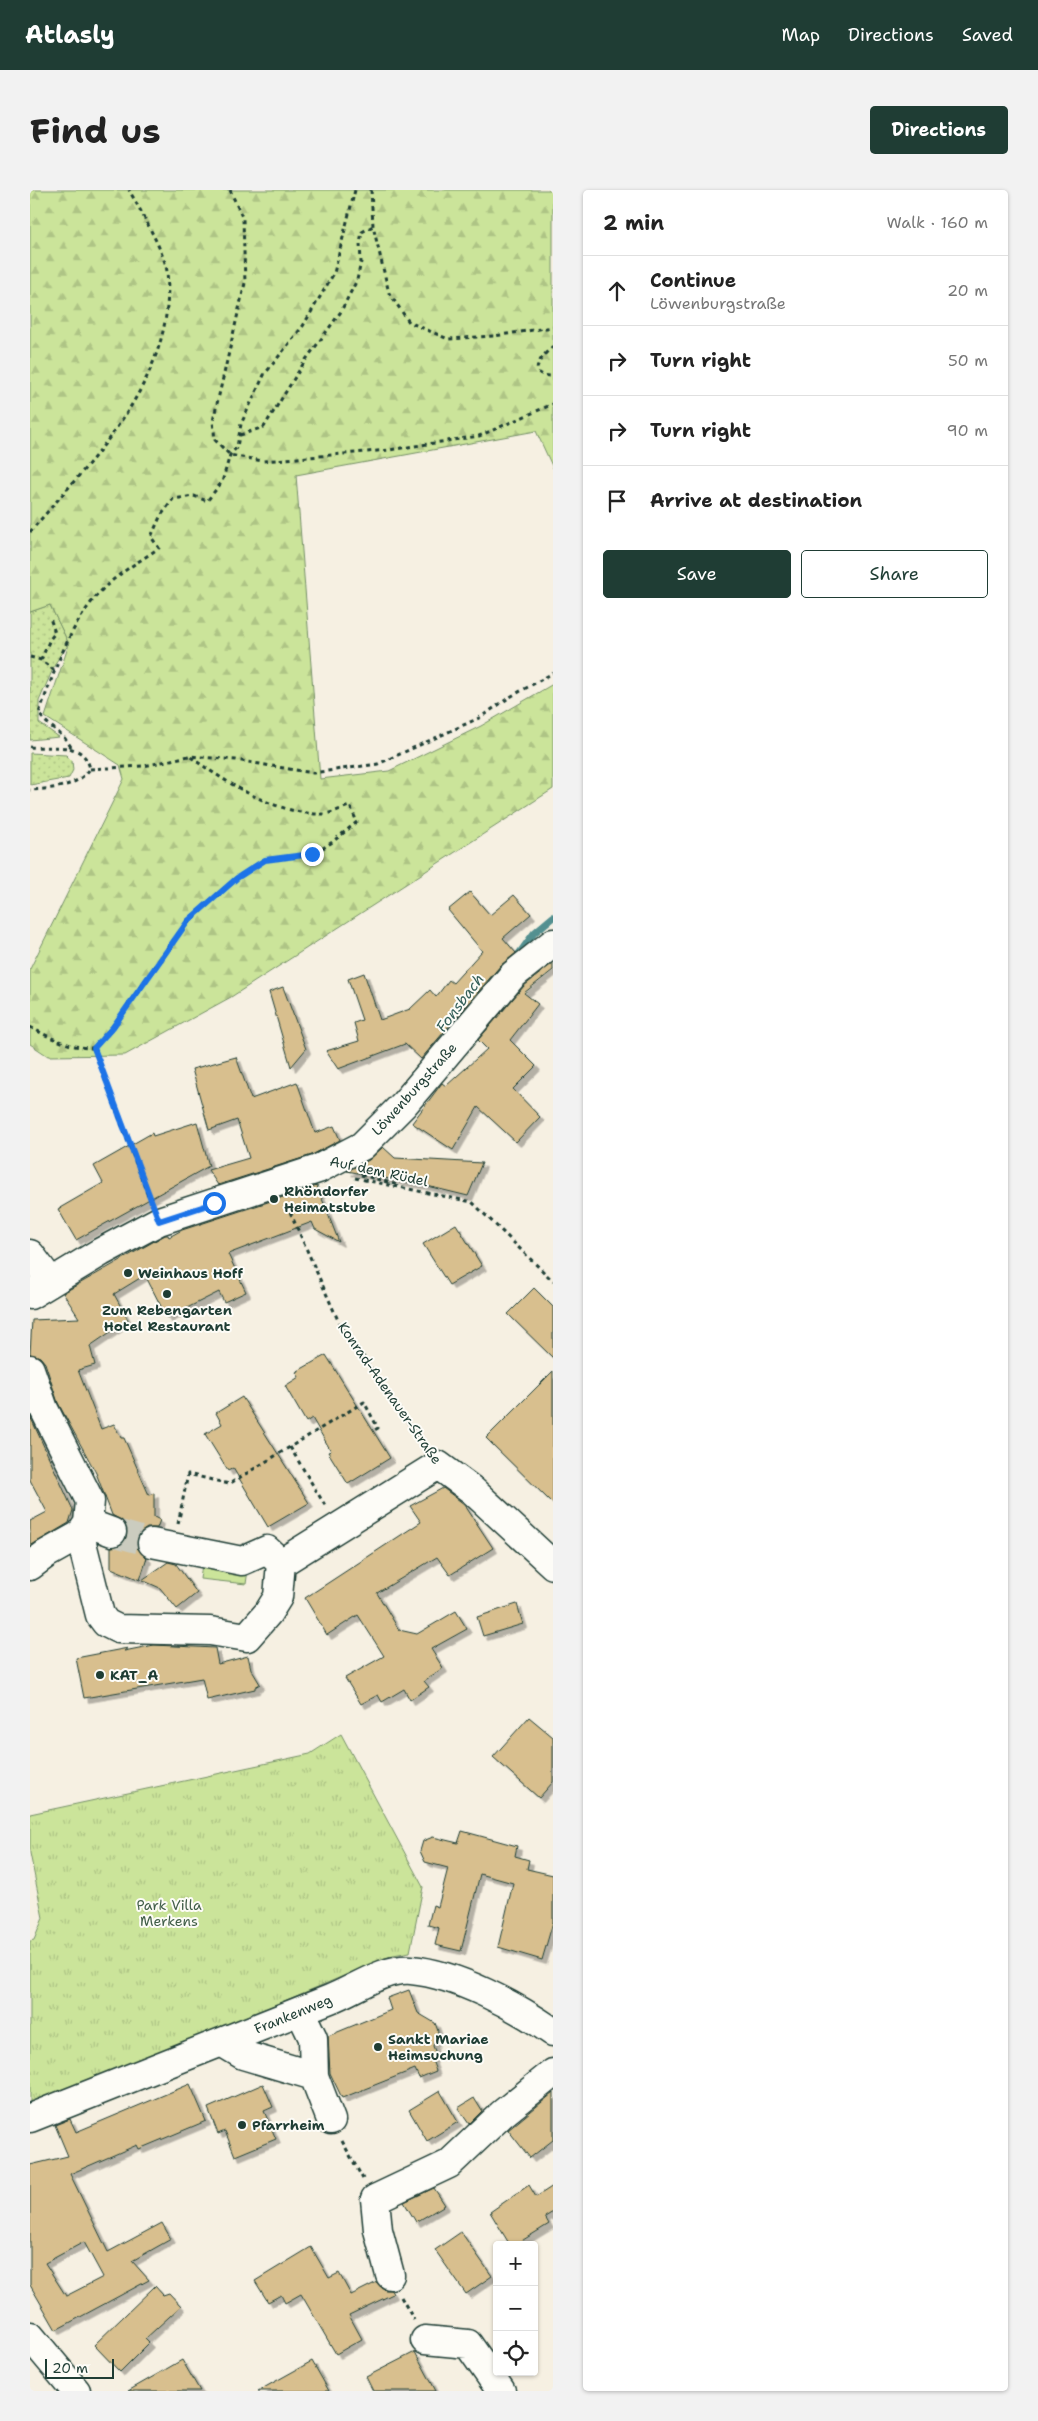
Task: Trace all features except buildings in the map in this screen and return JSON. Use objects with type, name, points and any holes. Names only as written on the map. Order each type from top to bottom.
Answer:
[{"type":"street","name":"Löwenburgstraße","points":[[40,1289],[159,1221],[321,1167],[362,1146],[404,1104],[513,975],[553,943]]},
{"type":"street","points":[[30,1254],[40,1289]]},
{"type":"street","points":[[30,1369],[44,1409],[90,1501],[100,1615],[106,1623],[118,1629],[210,1631],[246,1637],[268,1613],[278,1597],[281,1562]]},
{"type":"street","points":[[281,1562],[339,1528],[438,1465]]},
{"type":"street","name":"Konrad-Adenauer-Straße","points":[[438,1465],[472,1490],[553,1565]]},
{"type":"street","points":[[30,1566],[46,1554],[93,1530]]},
{"type":"street","points":[[163,1544],[242,1561],[267,1550],[281,1562]]},
{"type":"street","name":"Frankenweg","points":[[30,2118],[223,2043],[392,1971],[411,1970],[435,1975],[469,1987],[519,2011],[553,2032]]},
{"type":"street","points":[[300,2011],[313,2038],[314,2076],[337,2130]]},
{"type":"street","points":[[223,2043],[243,2055],[314,2076]]},
{"type":"street","points":[[390,2276],[378,2230],[375,2199],[448,2164],[502,2114],[553,2073]]},
{"type":"street","points":[[30,2336],[76,2391]]},
{"type":"street","points":[[425,2340],[468,2344],[501,2391]]},
{"type":"path","points":[[30,532],[112,434],[137,400],[148,379],[160,345],[165,319],[167,270],[143,214],[129,190]]},
{"type":"path","points":[[230,190],[243,220],[245,283],[213,421],[215,440],[230,455],[264,461],[389,450],[479,436],[553,404]]},
{"type":"path","points":[[71,747],[63,734],[44,722],[39,713],[54,671],[74,626],[101,591],[130,567],[159,548],[151,537],[160,517],[173,499],[194,496],[207,501],[222,482],[230,455],[237,446],[240,424],[264,375],[303,326],[334,273],[355,190]]},
{"type":"path","points":[[371,190],[373,226],[389,293],[409,322],[448,339],[494,336],[553,327]]},
{"type":"path","points":[[240,435],[264,427],[305,361],[340,313],[357,280],[361,262],[360,243],[362,232],[373,226]]},
{"type":"path","points":[[553,346],[539,359],[537,367],[538,372],[544,376],[553,376]]},
{"type":"path","points":[[41,660],[50,638],[55,633],[50,618]]},
{"type":"path","points":[[30,657],[41,660],[54,671]]},
{"type":"path","points":[[30,790],[70,783],[83,778],[90,769],[144,766],[189,756],[236,760],[313,773],[378,764],[479,718],[510,697],[553,673]]},
{"type":"path","points":[[30,747],[71,747],[80,750],[88,759],[90,769]]},
{"type":"path","points":[[30,1027],[60,1043],[78,1048],[94,1048],[113,1027],[188,921],[230,884],[265,860],[312,854],[331,843],[357,822],[350,806],[326,814],[277,806],[215,774],[189,756]]},
{"type":"path","points":[[94,1048],[159,1221]]},
{"type":"path","name":"Auf dem Rüdel","points":[[321,1167],[435,1195],[472,1202],[553,1281]]},
{"type":"path","name":"Auf dem Rüdel","points":[[321,1167],[435,1195]]},
{"type":"path","name":"Konrad-Adenauer-Straße","points":[[289,1211],[341,1327],[358,1348],[393,1402],[438,1465]]},
{"type":"path","points":[[163,1544],[188,1474],[229,1484],[364,1402],[378,1428],[373,1431]]},
{"type":"path","points":[[290,1447],[339,1528]]},
{"type":"path","points":[[337,2130],[375,2199]]},
{"type":"path","points":[[390,2276],[425,2340]]},
{"type":"green space","points":[[30,190],[553,190],[553,468],[536,431],[296,475],[320,779],[389,771],[481,726],[553,684],[553,789],[231,997],[125,1055],[48,1056],[30,1044],[30,969],[124,779],[120,765],[45,717],[69,644],[50,605],[30,612]]},
{"type":"green space","points":[[50,605],[69,644],[56,662],[39,701],[39,723],[59,737],[30,740],[30,612]]},
{"type":"green space","points":[[30,753],[66,755],[72,761],[73,770],[69,778],[30,785]]},
{"type":"green space","points":[[202,1564],[248,1570],[246,1584],[200,1579]]},
{"type":"green space","name":"Park Villa Merkens","points":[[341,1734],[423,1887],[410,1952],[393,1955],[30,2109],[30,1941],[34,1940],[43,1918],[30,1853],[30,1814],[310,1754]]},
{"type":"waterway","name":"Fonsbach","points":[[518,955],[534,933],[553,917]]},
{"type":"tunnel","points":[[112,1532],[152,1543]]},
{"type":"place","name":"Rhöndorfer Heimatstube","points":[[274,1199]]},
{"type":"place","name":"Weinhaus Hoff","points":[[128,1273]]},
{"type":"place","name":"Zum Rebengarten Hotel Restaurant","points":[[167,1294]]},
{"type":"place","name":"KAT_A","points":[[100,1675]]},
{"type":"place","name":"Sankt Mariae Heimsuchung","points":[[378,2047]]},
{"type":"place","name":"Pfarrheim","points":[[242,2125]]},
{"type":"route","points":[[214,1203],[159,1221],[94,1048],[113,1027],[188,921],[237,878],[265,860],[312,854]]}]
